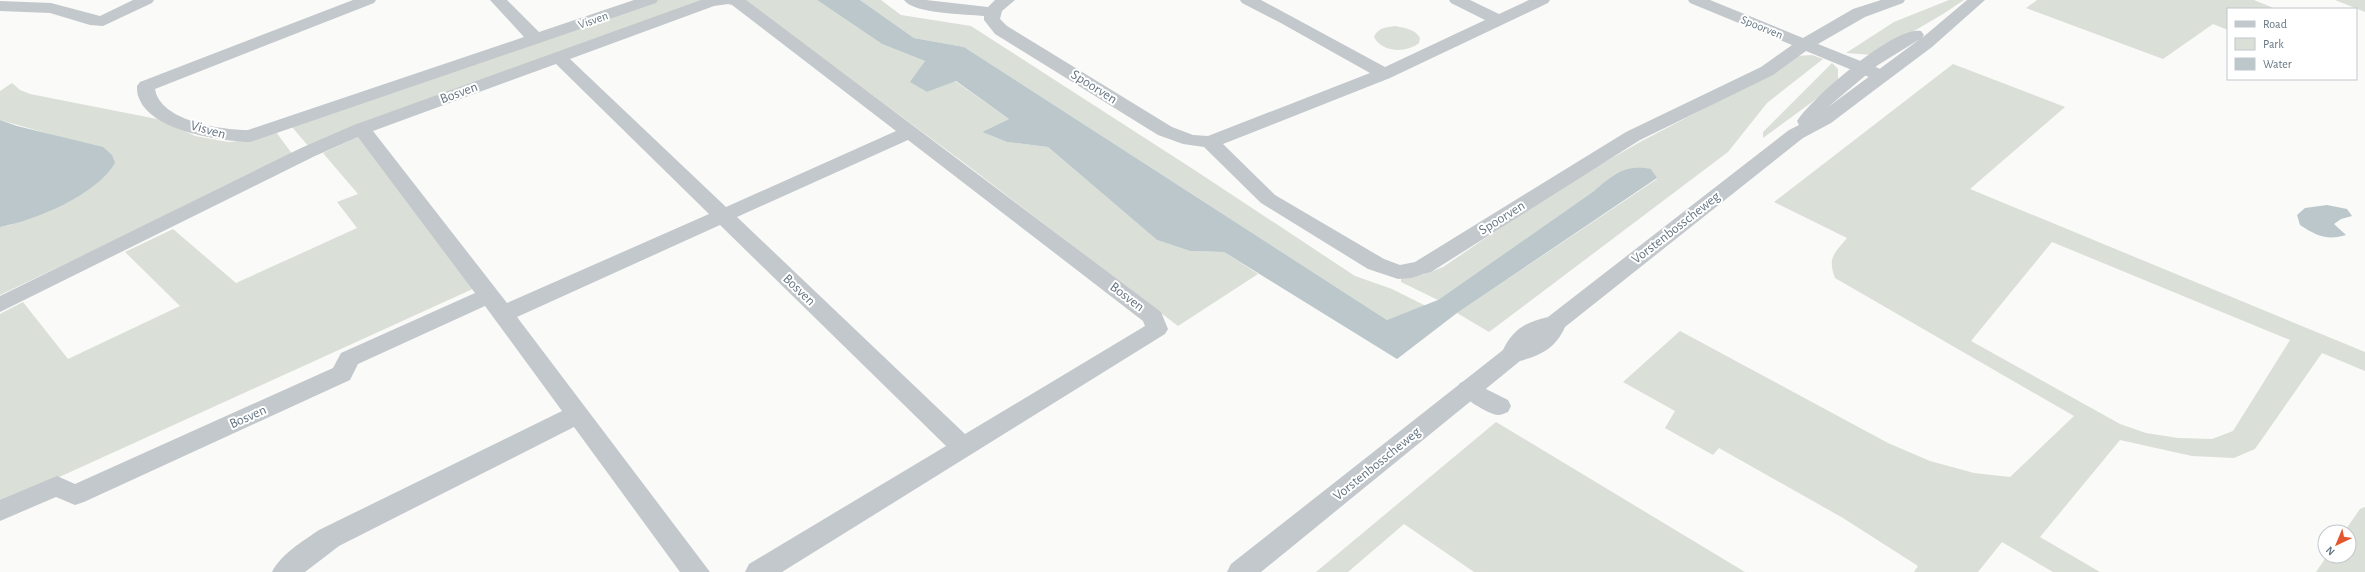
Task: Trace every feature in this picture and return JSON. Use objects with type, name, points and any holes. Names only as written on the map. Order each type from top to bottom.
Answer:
[{"type":"street","points":[[0,6],[51,8],[90,20],[103,21],[146,0]]},
{"type":"street","name":"Visven","points":[[368,0],[146,86],[145,95],[148,102],[163,115],[223,136],[250,136],[650,0]]},
{"type":"street","points":[[498,0],[536,39]]},
{"type":"street","name":"Bosven","points":[[0,305],[308,152],[361,129],[711,2],[723,0]]},
{"type":"street","name":"Bosven","points":[[732,0],[737,1],[911,132],[1153,317],[1157,329],[759,572]]},
{"type":"street","points":[[912,0],[924,5],[992,12],[998,5],[1007,0]]},
{"type":"street","points":[[1248,0],[1285,18],[1384,74]]},
{"type":"street","points":[[1457,0],[1498,20]]},
{"type":"street","name":"Spoorven","points":[[992,12],[992,20],[1002,30],[1165,131],[1190,140],[1210,142],[1384,74],[1542,0]]},
{"type":"street","name":"Spoorven","points":[[1696,0],[1882,76]]},
{"type":"street","name":"Spoorven","points":[[1210,142],[1268,199],[1376,264],[1398,272],[1411,271],[1423,267],[1633,136],[1767,71],[1804,44],[1859,13],[1897,0]]},
{"type":"street","name":"Vorstenbosscheweg","points":[[1241,572],[1512,355],[1530,350],[1542,344],[1551,334],[1555,323],[1796,134],[1824,119],[1926,43],[1959,13],[1977,0]]},
{"type":"street","name":"Vorstenbosscheweg","points":[[1796,134],[1812,111],[1863,69],[1912,36],[1959,13]]},
{"type":"street","name":"Bosven","points":[[558,57],[963,447]]},
{"type":"street","points":[[361,129],[496,305],[696,572]]},
{"type":"street","name":"Bosven","points":[[0,511],[57,486],[75,495],[342,374],[349,359],[496,305],[722,216],[911,132]]},
{"type":"street","points":[[1468,389],[1498,406]]},
{"type":"street","points":[[286,572],[311,550],[329,538],[578,414]]},
{"type":"green space","points":[[656,0],[703,0],[309,147],[292,127]]},
{"type":"green space","points":[[744,0],[817,0],[882,44],[925,61],[911,82],[927,92],[955,81],[1009,119],[982,132],[1007,142],[1048,147],[1157,240],[1190,251],[1224,252],[1258,274],[1178,326],[967,165]]},
{"type":"green space","points":[[860,0],[881,0],[901,15],[971,26],[1196,171],[1355,276],[1392,289],[1426,306],[1387,320],[964,47],[914,38]]},
{"type":"green space","points":[[1949,0],[1964,0],[1873,55],[1846,53],[1894,22]]},
{"type":"green space","points":[[2037,0],[2254,0],[2274,8],[2227,8],[2227,30],[2213,24],[2163,59],[2026,8]]},
{"type":"green space","points":[[2335,0],[2365,0],[2365,12]]},
{"type":"green space","points":[[1395,26],[1409,29],[1418,35],[1420,38],[1419,43],[1408,49],[1395,50],[1383,46],[1374,37],[1377,32],[1383,28]]},
{"type":"green space","points":[[1812,55],[1823,59],[1767,103],[1728,152],[1489,332],[1457,313],[1657,179],[1651,169],[1615,174],[1594,191],[1438,300],[1401,282],[1401,277],[1423,275],[1443,267],[1558,189],[1640,142],[1766,76],[1797,56]]},
{"type":"green space","points":[[1832,63],[1838,69],[1838,83],[1763,138],[1763,132]]},
{"type":"green space","points":[[1953,64],[2065,107],[1970,189],[2365,352],[2365,371],[2322,353],[2255,449],[2234,458],[2192,456],[2120,440],[2040,537],[2100,572],[2053,572],[2002,542],[1978,572],[1914,572],[1918,566],[1843,518],[1719,448],[1713,455],[1665,428],[1675,411],[1623,382],[1680,331],[1888,443],[1930,461],[1974,473],[2010,477],[2074,416],[1835,278],[1832,260],[1836,252],[1847,238],[1774,202]],"holes":[[[2052,242],[2290,340],[2233,431],[2212,439],[2178,438],[2146,433],[2120,424],[1971,341]]]},
{"type":"green space","points":[[12,83],[20,90],[30,94],[162,120],[195,136],[228,142],[250,140],[276,132],[293,155],[0,295],[0,227],[11,225],[60,137],[0,120],[0,91]]},
{"type":"green space","points":[[358,137],[363,139],[477,287],[0,504],[0,314],[23,302],[68,359],[180,306],[125,252],[173,229],[236,283],[357,228],[337,202],[358,194],[323,153]]},
{"type":"green space","points":[[1496,422],[1745,572],[1474,572],[1404,524],[1348,572],[1316,572]]},
{"type":"green space","points":[[2365,507],[2365,572],[2316,572],[2322,564],[2357,564],[2357,524],[2350,524],[2360,509]]},
{"type":"water","points":[[817,0],[860,0],[914,38],[964,47],[1387,320],[1438,300],[1620,172],[1633,168],[1651,169],[1657,178],[1457,313],[1397,359],[1224,252],[1190,251],[1157,240],[1048,147],[1007,142],[982,132],[1009,119],[956,81],[927,92],[910,82],[925,61],[882,44]]},
{"type":"water","points":[[0,120],[17,126],[103,147],[112,155],[115,163],[106,175],[94,186],[64,204],[30,219],[0,227]]},
{"type":"water","points":[[2327,205],[2347,209],[2352,216],[2341,219],[2334,224],[2346,235],[2339,237],[2322,236],[2311,232],[2300,225],[2297,215],[2305,208]]}]
